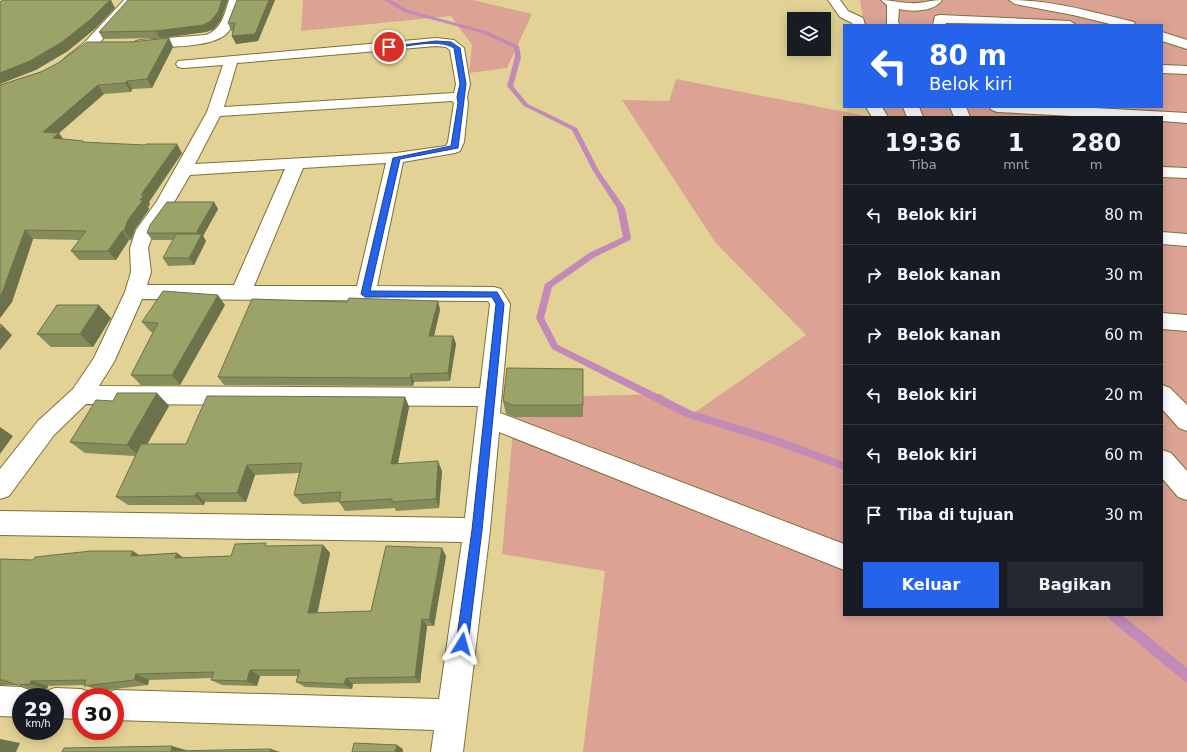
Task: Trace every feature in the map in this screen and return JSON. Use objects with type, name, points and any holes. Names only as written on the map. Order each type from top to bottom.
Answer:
[{"type":"street","points":[[57,68],[90,45],[131,0]]},
{"type":"street","points":[[128,45],[208,39],[218,36],[228,24],[235,0]]},
{"type":"street","points":[[834,0],[844,14],[858,21],[859,24]]},
{"type":"street","points":[[893,24],[890,2],[918,13],[936,0]]},
{"type":"street","points":[[1015,0],[1074,11],[1125,24]]},
{"type":"street","points":[[939,24],[940,19],[1048,24]]},
{"type":"street","points":[[1163,36],[1187,45]]},
{"type":"street","points":[[183,64],[436,42],[449,43],[457,48],[463,84],[454,148],[396,158],[184,170]]},
{"type":"street","points":[[90,45],[105,45]]},
{"type":"street","points":[[0,488],[46,428],[81,395],[104,362],[135,292],[141,272],[140,248],[145,230],[164,204],[215,112],[231,61]]},
{"type":"street","points":[[1163,69],[1187,70]]},
{"type":"street","points":[[215,112],[460,97]]},
{"type":"street","points":[[1014,108],[1152,116]]},
{"type":"street","points":[[1163,117],[1187,118]]},
{"type":"street","points":[[365,294],[396,158]]},
{"type":"street","points":[[241,293],[296,164]]},
{"type":"street","points":[[1163,172],[1187,173]]},
{"type":"street","points":[[1163,238],[1187,240]]},
{"type":"street","points":[[135,292],[494,294],[500,304],[477,530],[447,752]]},
{"type":"street","points":[[1163,321],[1187,323]]},
{"type":"street","points":[[81,395],[489,407],[843,557]]},
{"type":"street","points":[[1163,395],[1187,421]]},
{"type":"street","points":[[1163,462],[1187,489]]},
{"type":"street","points":[[0,523],[477,530]]},
{"type":"street","points":[[0,701],[12,702]]},
{"type":"street","points":[[124,705],[452,716]]},
{"type":"shaded area","points":[[303,0],[473,0],[532,14],[507,68],[469,73],[472,45],[451,16],[301,31]]},
{"type":"shaded area","points":[[860,0],[1187,0],[1187,752],[583,752],[605,571],[502,554],[516,398],[661,394],[691,415],[806,335],[715,242],[622,100],[669,101],[676,79],[866,116],[843,116],[843,616],[1163,616],[1163,116],[877,116],[875,108],[1163,108],[1163,24],[864,24]]},
{"type":"building","points":[[3,0],[110,0],[91,19],[62,42],[30,61],[0,73],[0,2]]},
{"type":"building","points":[[128,0],[222,0],[218,12],[211,21],[203,25],[156,31],[99,32]]},
{"type":"building","points":[[237,0],[269,0],[255,34],[232,36],[235,23],[228,23]]},
{"type":"building","points":[[169,38],[147,79],[127,81],[125,83],[98,85],[43,132],[59,133],[53,138],[83,141],[82,142],[145,145],[177,144],[141,195],[144,195],[140,200],[143,200],[128,220],[124,231],[122,231],[108,251],[71,251],[86,231],[25,230],[0,297],[0,85],[41,72],[58,63],[87,42],[130,42]]},
{"type":"building","points":[[167,202],[214,202],[196,233],[147,233],[150,225]]},
{"type":"building","points":[[176,234],[202,234],[189,258],[163,258]]},
{"type":"building","points":[[163,291],[218,295],[172,375],[131,375],[158,323],[142,322]]},
{"type":"building","points":[[349,298],[438,301],[429,336],[453,336],[448,373],[411,374],[410,378],[218,377],[252,299],[347,302]]},
{"type":"building","points":[[57,305],[99,305],[80,334],[37,334]]},
{"type":"building","points":[[507,368],[583,369],[583,405],[512,405],[503,401]]},
{"type":"building","points":[[117,393],[157,393],[127,445],[70,442],[96,400],[113,401]]},
{"type":"building","points":[[207,396],[405,397],[391,464],[438,461],[436,499],[392,502],[392,499],[339,502],[341,492],[294,495],[302,463],[247,465],[237,493],[196,493],[195,496],[116,497],[141,444],[186,444]]},
{"type":"building","points":[[266,543],[265,546],[323,545],[308,613],[371,611],[386,546],[442,548],[429,620],[422,619],[415,677],[346,678],[344,684],[296,682],[300,670],[250,670],[247,681],[211,680],[214,672],[136,674],[134,680],[84,686],[86,680],[31,681],[30,684],[16,685],[0,680],[0,559],[33,560],[35,557],[91,551],[133,551],[131,556],[177,553],[175,558],[231,556],[235,544]]},
{"type":"building","points":[[354,743],[397,745],[395,752],[352,752]]},
{"type":"building","points":[[172,746],[171,751],[271,749],[270,752],[62,752],[64,748]]},
{"type":"waterway","points":[[387,0],[406,11],[484,32],[517,47],[518,57],[510,86],[526,105],[575,129],[596,171],[621,208],[627,238],[592,255],[548,286],[540,318],[555,347],[689,414],[774,440],[843,466]]},
{"type":"waterway","points":[[1114,616],[1187,676]]},
{"type":"route","points":[[389,47],[436,42],[449,43],[457,48],[463,84],[454,148],[396,158],[365,294],[494,294],[500,304],[477,530],[462,644]]}]
